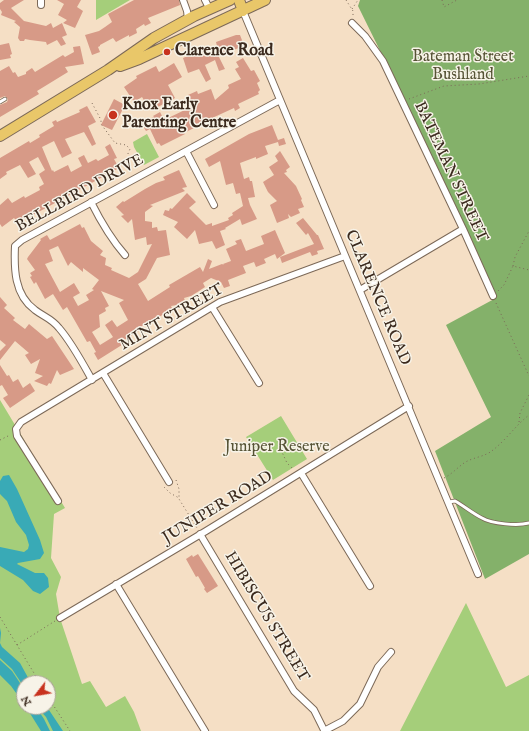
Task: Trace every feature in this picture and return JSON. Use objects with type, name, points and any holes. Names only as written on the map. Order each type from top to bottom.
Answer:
[{"type":"main road","points":[[0,136],[108,70],[154,38],[188,19],[207,4],[230,0]]},
{"type":"main road","points":[[239,0],[243,10]]},
{"type":"main road","points":[[108,70],[139,59],[265,0]]},
{"type":"main road","points":[[207,4],[216,23]]},
{"type":"street","points":[[183,0],[187,10],[188,19]]},
{"type":"street","name":"CLARENCE ROAD","points":[[243,10],[345,256],[450,502],[478,574]]},
{"type":"street","name":"BATEMAN STREET","points":[[352,23],[365,36],[383,61],[463,229],[493,296]]},
{"type":"street","name":"BELLBIRD DRIVE","points":[[92,380],[64,332],[53,320],[34,309],[21,294],[16,279],[14,258],[15,246],[22,240],[280,100]]},
{"type":"street","points":[[186,151],[214,205]]},
{"type":"street","points":[[91,202],[104,229],[114,243],[126,255]]},
{"type":"street","points":[[360,290],[463,229]]},
{"type":"street","name":"MINT STREET","points":[[58,501],[17,436],[16,429],[21,422],[220,302],[345,256]]},
{"type":"street","points":[[212,307],[259,383]]},
{"type":"street","points":[[103,373],[172,481]]},
{"type":"street","name":"JUNIPER ROAD","points":[[60,618],[409,406]]},
{"type":"street","points":[[301,473],[370,586]]},
{"type":"street","name":"HIBISCUS STREET","points":[[200,534],[294,691],[314,710],[324,731]]},
{"type":"street","points":[[116,584],[205,731]]},
{"type":"street","points":[[324,731],[343,721],[360,704],[378,667],[391,652]]},
{"type":"lane","points":[[0,102],[4,99]]},
{"type":"lane","points":[[450,502],[455,501],[483,519],[493,522],[512,524],[529,523]]},
{"type":"path","points":[[346,0],[352,10],[353,16]]},
{"type":"path","points":[[352,10],[358,0]]},
{"type":"path","points":[[442,0],[444,7],[457,0]]},
{"type":"path","points":[[402,101],[444,86],[479,84],[529,76]]},
{"type":"path","points":[[92,103],[101,120],[101,124],[115,143],[126,145],[130,149],[127,156]]},
{"type":"path","points":[[529,231],[515,257],[513,266],[504,285],[493,296],[529,376]]},
{"type":"path","points":[[513,266],[529,270]]},
{"type":"path","points":[[518,423],[520,413],[529,394]]},
{"type":"path","points":[[440,479],[450,475],[468,461],[493,450],[518,423],[529,415]]},
{"type":"path","points":[[0,440],[10,435]]},
{"type":"path","points":[[280,450],[288,466],[293,469]]},
{"type":"path","points":[[172,481],[179,489],[179,499]]},
{"type":"path","points":[[164,487],[179,499],[197,528]]},
{"type":"path","points":[[0,617],[35,675]]},
{"type":"path","points":[[16,645],[60,618]]},
{"type":"path","points":[[56,709],[70,731]]},
{"type":"green space","points":[[96,0],[130,0],[96,20]]},
{"type":"green space","name":"Bateman Street Bushland","points":[[360,0],[529,0],[529,554],[485,579],[435,451],[491,417],[446,325],[496,298],[426,144],[358,6]]},
{"type":"green space","points":[[147,134],[159,157],[144,165],[134,147],[133,142]]},
{"type":"green space","points":[[0,400],[65,508],[54,514],[51,558],[61,577],[56,594],[60,618],[82,684],[90,681],[106,707],[125,696],[134,712],[141,731],[0,731]]},
{"type":"green space","name":"Juniper Reserve","points":[[281,416],[307,459],[273,480],[246,437]]},
{"type":"green space","points":[[466,603],[506,687],[529,675],[529,731],[400,731]]},
{"type":"water","points":[[9,475],[40,540],[44,553],[40,559],[17,564],[35,573],[44,573],[48,578],[49,587],[40,594],[33,591],[23,580],[0,566],[0,547],[24,552],[28,549],[29,545],[26,535],[16,522],[7,501],[0,494],[0,481],[3,476]]},
{"type":"water","points":[[0,643],[2,647],[20,663],[27,675],[16,675],[0,658]]},
{"type":"water","points":[[0,660],[16,677],[16,693],[11,686],[0,675]]},
{"type":"water","points":[[31,715],[41,715],[50,731],[41,731]]},
{"type":"water","points":[[44,715],[52,715],[63,731],[53,731]]},
{"type":"building","points":[[4,0],[24,0],[11,8],[24,21],[46,26],[51,23],[53,28],[62,23],[67,35],[62,37],[66,44],[61,46],[57,40],[47,45],[46,42],[25,39],[24,41],[20,41],[18,38],[20,27],[14,22],[16,21],[1,15],[2,12],[0,9],[0,3]]},
{"type":"building","points":[[57,0],[81,0],[77,7],[83,11],[75,28],[63,23],[67,20],[58,15],[64,4]]},
{"type":"building","points":[[134,0],[179,0],[180,5],[148,18],[151,23],[145,26],[144,24],[136,29],[137,33],[129,37],[129,35],[116,42],[113,38],[100,45],[98,47],[100,52],[92,55],[85,35],[99,31],[112,22],[108,14]]},
{"type":"building","points":[[240,35],[245,48],[239,50],[239,48],[218,55],[225,69],[219,71],[215,60],[205,65],[211,79],[206,82],[199,69],[188,73],[183,58],[205,49],[206,52],[214,50],[217,46],[216,42]]},
{"type":"building","points":[[9,43],[12,54],[10,55],[11,58],[0,60],[0,45]]},
{"type":"building","points":[[80,46],[84,64],[65,67],[68,72],[37,91],[39,94],[0,117],[0,105],[7,102],[8,99],[5,96],[0,98],[0,71],[9,66],[13,73],[15,72],[18,77],[26,74],[26,72],[32,68],[35,72],[63,55],[65,57],[74,52],[73,47]]},
{"type":"building","points":[[243,58],[251,71],[254,70],[260,81],[257,83],[260,90],[258,92],[259,94],[238,104],[240,108],[235,111],[234,108],[199,124],[200,125],[184,133],[185,134],[161,146],[159,143],[157,144],[150,129],[146,131],[141,123],[154,117],[153,116],[160,112],[164,120],[193,106],[188,95],[197,91],[198,94],[211,89],[215,100],[229,88],[228,85],[241,79],[235,69],[239,67],[236,62]]},
{"type":"building","points":[[174,63],[182,77],[168,85],[175,98],[154,109],[148,100],[145,102],[142,97],[134,102],[124,87],[137,78],[136,76],[156,66],[159,72]]},
{"type":"building","name":"Knox Early Parenting Centre","points":[[114,99],[125,105],[112,130],[101,125]]},
{"type":"building","points":[[87,106],[96,122],[88,126],[96,144],[92,146],[84,132],[65,139],[72,153],[62,158],[54,141],[42,147],[52,171],[53,170],[54,172],[68,165],[71,172],[82,166],[78,158],[84,155],[88,163],[96,159],[98,161],[109,155],[105,147],[110,144],[117,158],[114,159],[119,168],[33,215],[32,213],[18,223],[14,218],[2,227],[0,224],[0,205],[8,198],[12,203],[24,196],[25,198],[40,190],[39,187],[44,184],[39,174],[45,170],[38,157],[29,162],[36,174],[28,178],[20,165],[6,172],[7,174],[0,179],[0,158],[29,141],[30,143],[40,137],[39,135],[54,126],[52,122],[56,120],[57,122],[80,112],[79,110]]},
{"type":"building","points":[[272,125],[278,140],[284,138],[286,144],[279,146],[278,142],[265,146],[268,154],[240,163],[244,179],[249,177],[250,181],[252,181],[255,197],[248,198],[257,219],[242,225],[240,219],[225,228],[226,229],[220,231],[225,245],[216,249],[212,241],[199,244],[195,230],[187,239],[174,227],[178,222],[163,215],[165,210],[169,211],[170,208],[172,209],[187,193],[196,202],[189,208],[206,225],[212,223],[212,226],[229,220],[228,218],[233,215],[232,213],[243,206],[240,193],[236,194],[233,183],[226,185],[220,161],[209,167],[205,159],[249,134]]},
{"type":"building","points":[[280,151],[290,167],[286,170],[287,172],[284,173],[296,186],[304,207],[298,209],[300,213],[291,217],[288,214],[289,218],[277,223],[270,205],[277,201],[268,192],[263,182],[274,175],[269,167],[278,161],[275,156]]},
{"type":"building","points":[[179,170],[187,187],[182,188],[185,191],[150,205],[153,206],[145,212],[145,221],[152,222],[152,228],[157,227],[158,231],[166,230],[170,255],[157,258],[146,279],[138,284],[148,301],[170,287],[169,285],[200,267],[203,272],[208,259],[212,261],[209,269],[222,264],[224,265],[223,264],[231,261],[226,249],[237,244],[235,241],[241,239],[246,251],[264,244],[261,236],[275,230],[285,253],[277,259],[275,254],[264,259],[266,263],[256,267],[254,262],[243,266],[246,273],[228,280],[230,286],[224,288],[221,282],[211,278],[203,283],[205,287],[191,296],[184,298],[185,301],[181,302],[182,304],[171,306],[172,308],[166,313],[140,327],[142,329],[124,340],[125,343],[98,360],[94,353],[96,352],[90,341],[87,342],[67,307],[63,310],[53,294],[45,299],[36,282],[34,284],[30,277],[32,276],[30,273],[35,270],[27,259],[41,240],[40,239],[47,235],[50,240],[80,224],[82,228],[84,227],[91,241],[103,251],[100,255],[106,258],[105,265],[112,268],[111,270],[129,278],[138,272],[152,244],[147,245],[146,237],[135,240],[132,219],[128,223],[121,216],[124,215],[116,207],[123,201],[124,202],[156,183],[165,180],[163,177]],"holes":[[[58,246],[68,266],[71,262],[83,272],[83,268],[99,280],[92,289],[94,290],[86,295],[89,300],[78,306],[73,297],[80,293],[74,283],[60,292],[45,264],[53,261],[49,250]],[[101,291],[124,300],[119,303],[128,320],[117,327],[112,320],[105,325],[113,337],[100,345],[92,332],[100,327],[99,315],[106,311],[105,308],[109,306]]]},
{"type":"building","points":[[303,218],[318,235],[324,249],[317,251],[318,254],[312,256],[310,252],[282,263],[280,257],[314,244],[308,233],[306,235],[296,223]]},
{"type":"building","points":[[0,297],[7,305],[4,308],[15,318],[13,320],[25,329],[29,324],[47,339],[52,336],[74,369],[60,375],[57,370],[51,384],[49,383],[47,386],[34,381],[43,376],[35,373],[40,359],[31,364],[25,355],[29,353],[15,341],[0,360],[0,351],[6,345],[0,340]]},
{"type":"building","points":[[0,365],[13,382],[18,379],[23,388],[30,383],[35,391],[10,408],[3,398],[8,395],[2,385],[0,386]]},
{"type":"building","points":[[198,554],[218,586],[207,593],[198,576],[196,577],[186,559],[192,555],[193,557]]},
{"type":"place","name":"Clarence Road","points":[[167,52]]},
{"type":"place","name":"Knox Early Parenting Centre","points":[[113,115]]}]
